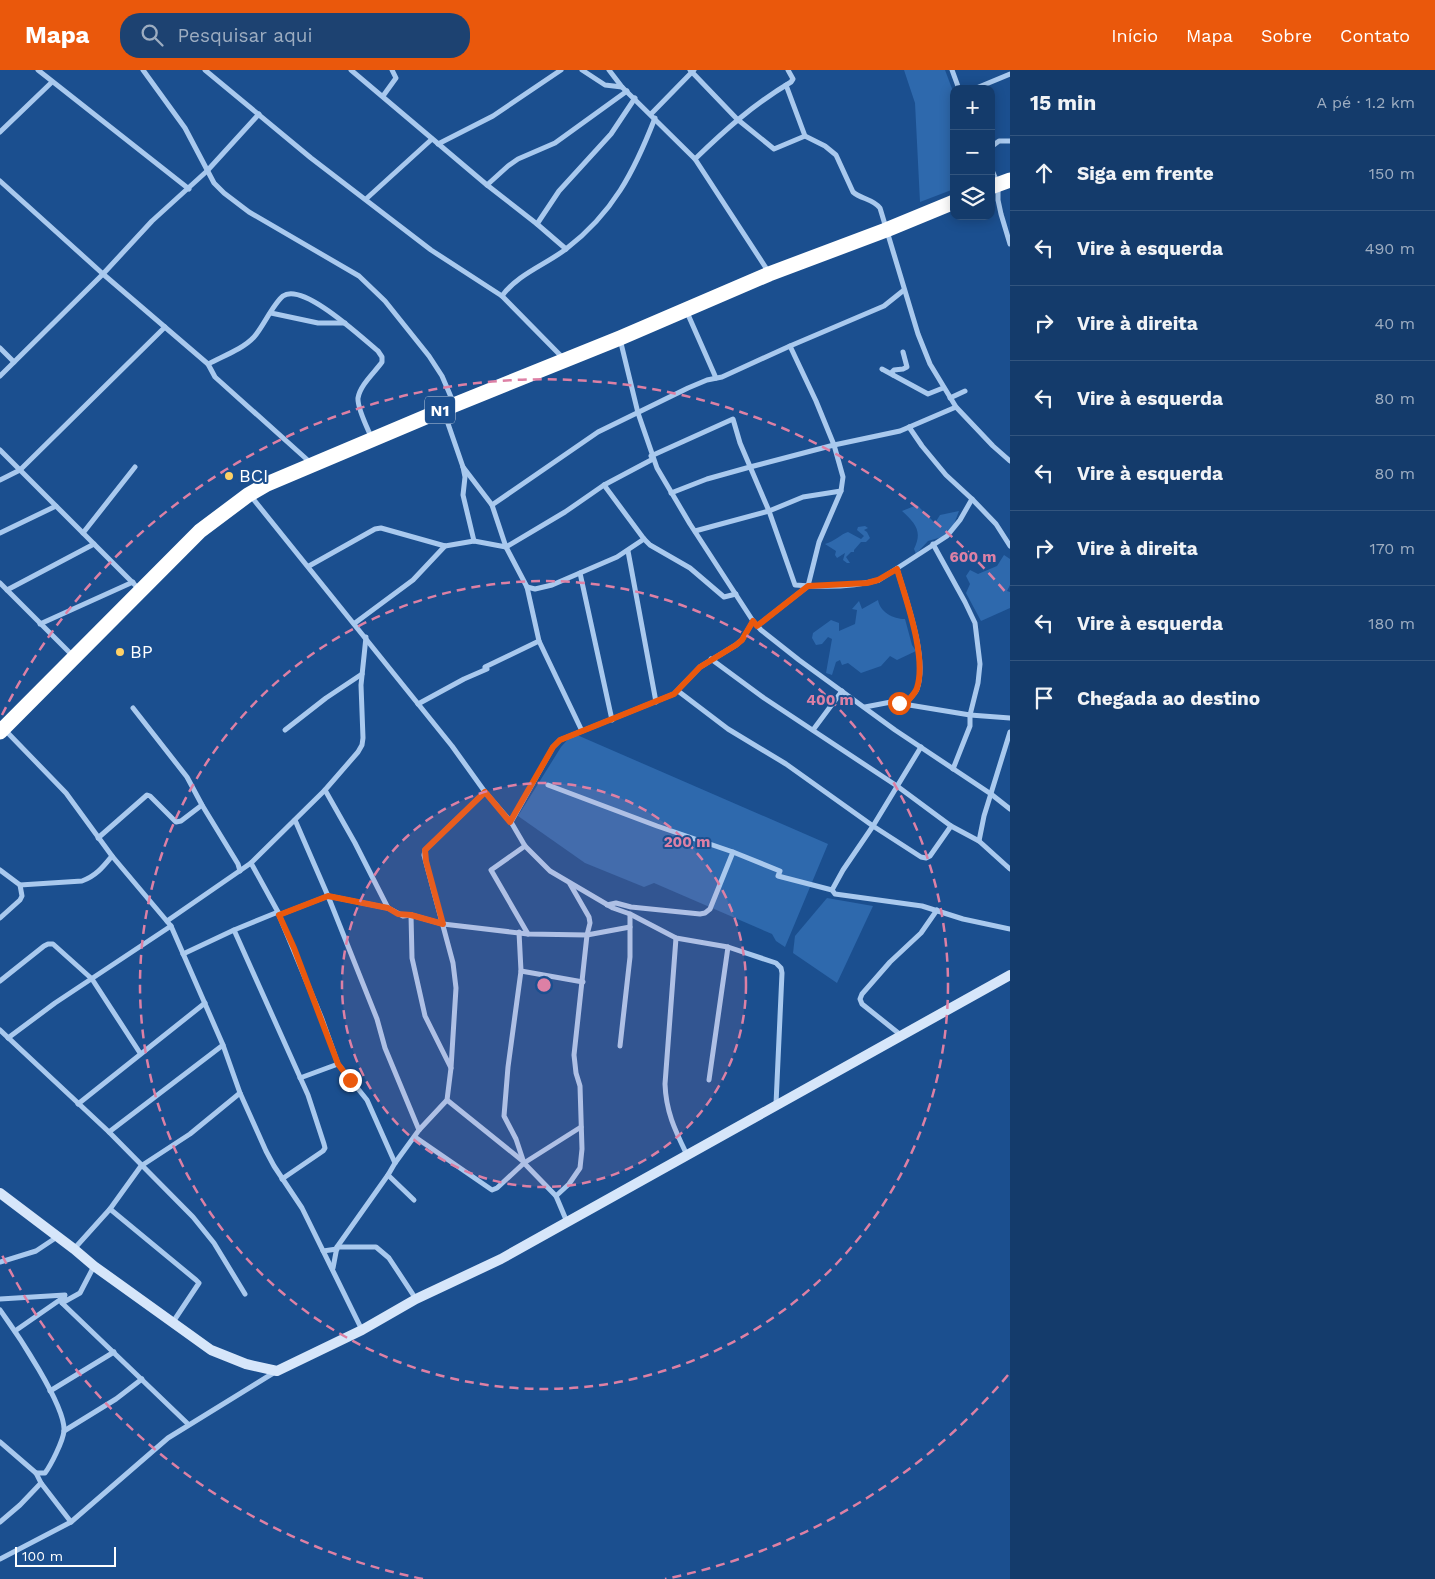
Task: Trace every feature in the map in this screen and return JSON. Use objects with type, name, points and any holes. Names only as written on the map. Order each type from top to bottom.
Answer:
[{"type":"highway","name":"N1","points":[[1,728],[74,657],[137,586],[200,531],[249,494],[267,484],[448,407],[620,338],[769,274],[950,204]]},
{"type":"street","points":[[38,70],[189,189]]},
{"type":"street","points":[[143,70],[185,128],[214,183],[236,203],[359,276],[374,289],[436,365],[463,467],[465,477],[463,494],[474,541]]},
{"type":"street","points":[[205,70],[312,158],[431,250],[502,296],[565,360]]},
{"type":"street","points":[[351,70],[566,249]]},
{"type":"street","points":[[383,96],[396,78],[392,70]]},
{"type":"street","points":[[438,144],[498,113],[561,70]]},
{"type":"street","points":[[582,70],[605,85],[622,87]]},
{"type":"street","points":[[609,70],[622,87],[695,159],[769,274]]},
{"type":"street","points":[[695,159],[737,119],[763,98],[793,79],[788,70]]},
{"type":"street","points":[[952,70],[958,85]]},
{"type":"street","points":[[651,114],[692,71],[737,119],[774,149],[805,136]]},
{"type":"street","points":[[984,85],[1010,74]]},
{"type":"street","points":[[0,132],[52,82]]},
{"type":"street","points":[[786,85],[805,136],[825,146],[836,155],[854,192],[880,208],[924,352],[943,388],[956,407],[1010,461]]},
{"type":"street","points":[[487,185],[518,159],[555,143],[627,91]]},
{"type":"street","points":[[537,224],[559,191],[611,134],[635,98]]},
{"type":"street","points":[[0,376],[103,274],[152,222],[189,189],[259,114]]},
{"type":"street","points":[[502,296],[516,280],[545,264],[589,230],[614,201],[638,160],[655,118]]},
{"type":"street","points":[[366,199],[432,139]]},
{"type":"street","points":[[995,144],[999,141],[1010,141]]},
{"type":"street","points":[[0,181],[103,274],[208,364],[215,377],[312,464]]},
{"type":"street","points":[[1000,184],[998,200],[1010,244]]},
{"type":"street","points":[[492,505],[593,435],[688,388],[716,378],[884,306],[904,290]]},
{"type":"street","points":[[208,364],[247,344],[254,337],[281,297],[289,293],[299,295],[345,323],[382,357],[382,362],[358,397],[372,439]]},
{"type":"street","points":[[686,309],[716,378]]},
{"type":"street","points":[[270,313],[318,323],[345,323]]},
{"type":"street","points":[[0,480],[20,470],[165,327]]},
{"type":"street","points":[[620,338],[638,413],[652,457],[695,531],[755,624],[799,660],[895,730],[991,794],[1010,809]]},
{"type":"street","points":[[510,822],[553,747],[560,740],[656,702],[678,691],[700,667],[736,645],[755,624],[808,586],[819,542],[841,491],[843,477],[834,445],[790,346]]},
{"type":"street","points":[[0,348],[14,362]]},
{"type":"street","points":[[893,375],[892,372],[894,370],[907,367],[903,352]]},
{"type":"street","points":[[882,369],[928,394],[943,388]]},
{"type":"street","points":[[950,398],[965,392]]},
{"type":"street","points":[[672,493],[707,479],[834,445],[900,431],[956,407]]},
{"type":"street","points":[[309,566],[374,529],[381,528],[445,546],[474,541],[506,547],[652,457],[733,419],[750,468],[769,511],[795,585],[867,583],[878,580],[947,536],[972,499]]},
{"type":"street","points":[[909,427],[946,475],[996,524],[1010,546]]},
{"type":"street","points":[[0,450],[137,586],[40,624]]},
{"type":"street","points":[[83,533],[135,467]]},
{"type":"street","points":[[463,467],[492,505],[506,547],[527,587],[539,641],[582,731]]},
{"type":"street","points":[[604,485],[650,545],[690,568],[724,597],[736,594]]},
{"type":"street","points":[[695,531],[769,511],[803,497],[841,491]]},
{"type":"street","points":[[249,494],[309,566],[452,746],[485,792],[510,822],[524,846],[550,871],[607,905],[630,914],[676,938],[728,947],[776,963],[781,968],[776,1105]]},
{"type":"street","points":[[0,533],[56,506]]},
{"type":"street","points":[[527,587],[543,588],[580,573],[628,551],[644,539]]},
{"type":"street","points":[[7,590],[94,544]]},
{"type":"street","points":[[933,544],[966,602],[975,624],[980,664],[978,683],[970,716],[970,726],[953,769]]},
{"type":"street","points":[[355,624],[412,580],[445,546]]},
{"type":"street","points":[[628,551],[656,702]]},
{"type":"street","points":[[897,569],[910,613],[920,660],[916,692],[905,704]]},
{"type":"street","points":[[580,573],[612,720]]},
{"type":"street","points":[[0,583],[74,657]]},
{"type":"street","points":[[167,921],[251,863],[325,790],[358,752],[362,745],[362,674],[366,637]]},
{"type":"street","points":[[418,704],[487,669],[485,667],[539,641]]},
{"type":"street","points":[[711,659],[764,698],[897,786],[951,826],[979,841],[1010,869]]},
{"type":"street","points":[[286,730],[332,694],[362,674]]},
{"type":"street","points":[[678,691],[728,729],[786,764],[872,826],[921,857],[926,858],[930,856],[951,826]]},
{"type":"street","points":[[812,730],[842,691]]},
{"type":"street","points":[[865,707],[883,702],[905,704],[970,716],[1010,718]]},
{"type":"street","points":[[133,708],[187,777],[238,864],[240,871]]},
{"type":"street","points":[[1,728],[58,784],[112,856],[171,926],[266,1151],[302,1208],[362,1330]]},
{"type":"street","points":[[979,841],[1010,732]]},
{"type":"street","points":[[832,890],[922,747]]},
{"type":"street","points":[[548,785],[733,852],[780,871],[778,876],[832,890],[836,894],[922,906],[1010,929]]},
{"type":"street","points":[[325,790],[355,843],[388,908]]},
{"type":"street","points":[[333,1268],[337,1248],[419,1130],[447,1100],[456,988],[453,963],[426,861],[425,850],[485,792]]},
{"type":"street","points":[[98,838],[147,795],[176,822],[181,821],[202,805]]},
{"type":"street","points":[[295,820],[328,896],[377,1020],[385,1048],[419,1130]]},
{"type":"street","points":[[524,846],[491,870],[528,934]]},
{"type":"street","points":[[607,905],[616,903],[631,907],[705,913],[710,908],[733,852]]},
{"type":"street","points":[[0,870],[20,885],[82,881],[98,872],[112,856]]},
{"type":"street","points":[[251,863],[278,913],[338,1064],[367,1100],[395,1163]]},
{"type":"street","points":[[556,1196],[569,1184],[580,1168],[582,1149],[580,1086],[574,1055],[587,935],[590,923],[568,882]]},
{"type":"street","points":[[0,918],[20,900],[22,896],[20,885]]},
{"type":"street","points":[[183,954],[234,930],[328,896],[388,908],[398,914],[411,915],[443,924],[528,934],[587,935],[630,927]]},
{"type":"street","points":[[902,1036],[862,1004],[860,999],[862,994],[890,962],[921,933],[937,910]]},
{"type":"street","points":[[620,1046],[630,957],[630,914]]},
{"type":"street","points":[[411,915],[412,958],[425,1016],[451,1068]]},
{"type":"street","points":[[8,1038],[55,1003],[171,926]]},
{"type":"street","points":[[234,930],[311,1104],[325,1148],[282,1179]]},
{"type":"street","points":[[519,932],[521,970],[508,1067],[504,1116],[516,1139],[524,1163]]},
{"type":"street","points":[[676,938],[665,1091],[670,1119],[687,1156]]},
{"type":"street","points":[[0,981],[48,944],[53,944],[92,978],[140,1054]]},
{"type":"street","points":[[709,1080],[728,947]]},
{"type":"street","points":[[521,970],[583,982]]},
{"type":"street","points":[[0,1559],[71,1522],[168,1438],[277,1371],[362,1330],[416,1299],[501,1259],[1010,975]]},
{"type":"street","points":[[78,1104],[205,1003]]},
{"type":"street","points":[[0,1030],[109,1132],[193,1217],[214,1243],[245,1294]]},
{"type":"street","points":[[109,1132],[223,1046]]},
{"type":"street","points":[[300,1078],[338,1064]]},
{"type":"street","points":[[74,1249],[110,1209],[141,1166],[190,1134],[240,1093]]},
{"type":"street","points":[[447,1100],[524,1163],[556,1196],[567,1222]]},
{"type":"street","points":[[415,1137],[492,1190],[497,1188],[524,1163],[581,1127]]},
{"type":"street","points":[[388,1175],[414,1200]]},
{"type":"street","points":[[0,1193],[94,1266],[211,1350],[246,1364],[277,1371]]},
{"type":"street","points":[[110,1209],[198,1283],[172,1323]]},
{"type":"street","points":[[0,1262],[36,1250],[58,1237]]},
{"type":"street","points":[[322,1251],[337,1248],[376,1247],[389,1258],[416,1299]]},
{"type":"street","points":[[62,1303],[80,1293],[94,1266]]},
{"type":"street","points":[[62,1303],[65,1295]]},
{"type":"street","points":[[0,1299],[65,1295]]},
{"type":"street","points":[[15,1331],[65,1295]]},
{"type":"street","points":[[62,1303],[188,1424]]},
{"type":"street","points":[[0,1310],[15,1331],[50,1391],[59,1411],[64,1431],[49,1468],[45,1473],[36,1473]]},
{"type":"street","points":[[50,1391],[114,1352]]},
{"type":"street","points":[[64,1431],[116,1399],[142,1379]]},
{"type":"street","points":[[0,1442],[36,1473],[40,1483],[71,1522]]},
{"type":"street","points":[[0,1522],[40,1483]]},
{"type":"shaded area","points":[[904,70],[945,70],[951,85],[950,191],[920,202],[915,103]]},
{"type":"shaded area","points":[[917,505],[935,523],[940,515],[959,511],[949,531],[942,537],[928,541],[916,554],[914,549],[917,543],[918,532],[911,519],[902,511]]},
{"type":"shaded area","points":[[865,526],[868,528],[864,530],[870,538],[866,542],[861,542],[854,552],[851,552],[846,557],[850,563],[843,560],[845,553],[837,558],[835,555],[836,551],[825,544],[848,532],[861,539],[864,536],[857,530],[858,527]]},
{"type":"shaded area","points":[[1004,555],[1010,559],[1010,585],[1007,591],[1010,592],[1010,608],[981,621],[966,593],[970,584],[966,576],[970,570],[978,574],[997,566]]},
{"type":"shaded area","points":[[878,600],[881,608],[888,614],[896,618],[905,619],[912,645],[916,651],[897,660],[890,656],[881,666],[861,673],[848,663],[842,665],[840,660],[836,662],[832,675],[826,673],[832,639],[828,637],[822,644],[816,645],[812,638],[813,633],[831,620],[839,623],[839,631],[855,624],[857,610],[852,609],[859,601],[862,609]]},
{"type":"shaded area","points":[[577,735],[828,844],[785,947],[776,941],[772,934],[654,883],[644,887],[585,863],[518,816],[561,747],[569,738]]},
{"type":"shaded area","points":[[827,898],[873,906],[837,983],[793,953],[795,936]]},
{"type":"place","name":"BCI","points":[[229,476]]},
{"type":"place","name":"BP","points":[[120,652]]},
{"type":"route","points":[[350,1080],[338,1064],[294,948],[279,915],[328,896],[388,908],[398,914],[411,915],[443,924],[424,855],[425,850],[485,792],[510,822],[553,747],[560,740],[674,694],[700,667],[742,640],[753,621],[757,626],[808,586],[867,583],[878,580],[897,569],[910,613],[920,660],[916,692],[905,704],[899,703]]}]
